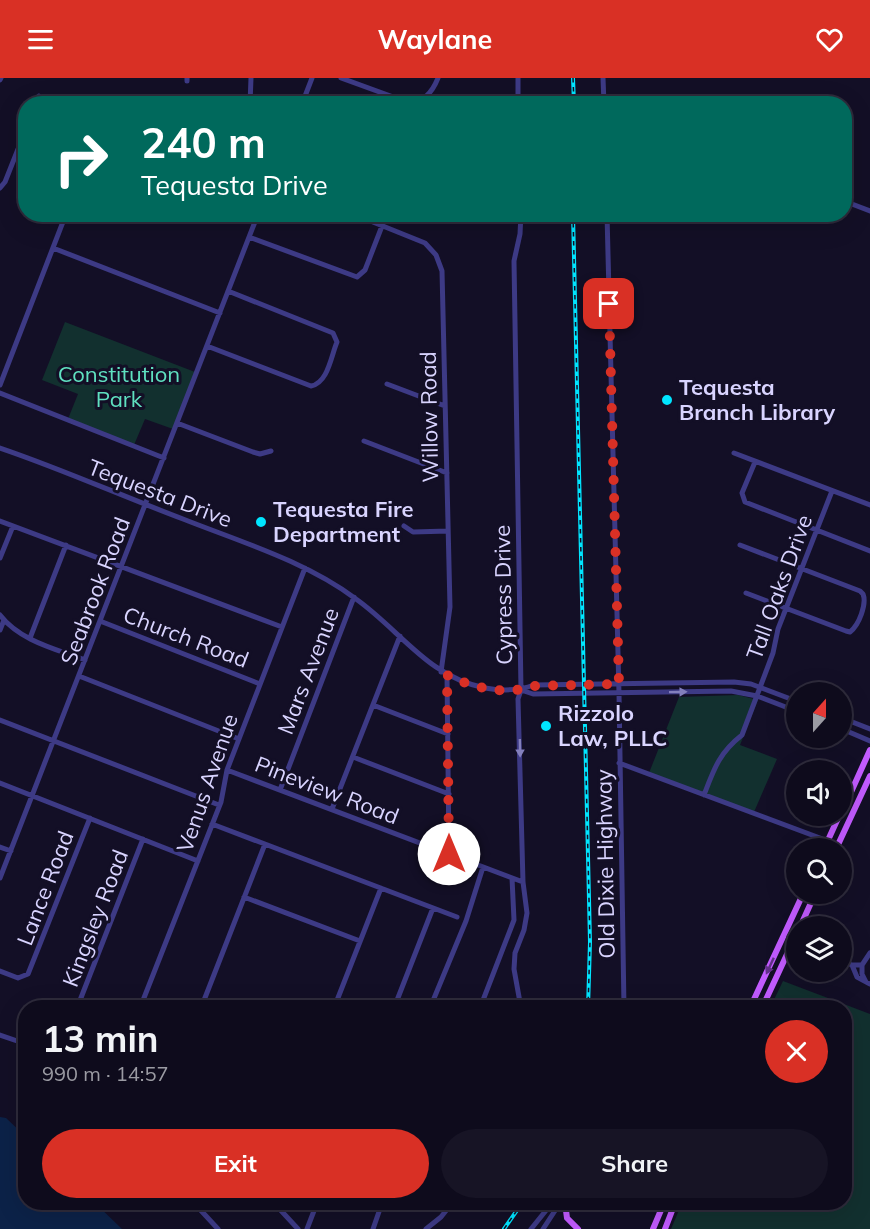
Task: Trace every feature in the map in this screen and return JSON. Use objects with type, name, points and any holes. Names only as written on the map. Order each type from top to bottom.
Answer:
[{"type":"main road","points":[[852,790],[870,750]]},
{"type":"main road","points":[[841,838],[870,776]]},
{"type":"main road","points":[[754,1000],[798,904]]},
{"type":"main road","points":[[766,1000],[786,958]]},
{"type":"main road","points":[[566,1210],[567,1218],[578,1229]]},
{"type":"main road","points":[[653,1229],[661,1210]]},
{"type":"main road","points":[[665,1229],[672,1210]]},
{"type":"street","points":[[250,96],[251,78]]},
{"type":"street","points":[[305,96],[312,78]]},
{"type":"street","points":[[341,78],[381,96]]},
{"type":"street","points":[[426,96],[431,92],[438,78]]},
{"type":"street","points":[[518,78],[518,96]]},
{"type":"street","points":[[603,78],[604,96]]},
{"type":"street","points":[[0,188],[5,182],[18,149]]},
{"type":"street","points":[[852,204],[870,211]]},
{"type":"street","points":[[0,385],[63,222]]},
{"type":"street","name":"Seabrook Road","points":[[0,878],[255,222]]},
{"type":"street","name":"Willow Road","points":[[372,222],[425,243],[440,262],[442,275],[450,607],[444,673],[448,734],[449,854]]},
{"type":"street","name":"Cypress Drive","points":[[520,1000],[514,969],[515,953],[524,930],[527,913],[523,881],[518,699],[521,690],[514,261],[521,222]]},
{"type":"street","name":"Old Dixie Highway","points":[[607,222],[620,693],[619,763],[624,1000]]},
{"type":"street","points":[[249,237],[354,277],[363,273],[382,226]]},
{"type":"street","points":[[53,248],[220,313]]},
{"type":"street","points":[[207,346],[311,386],[323,379],[337,342],[333,333],[228,291]]},
{"type":"street","points":[[387,384],[445,406]]},
{"type":"street","points":[[0,393],[164,458]]},
{"type":"street","points":[[177,423],[253,452],[260,454],[270,451]]},
{"type":"street","points":[[364,441],[447,473]]},
{"type":"street","name":"Tequesta Drive","points":[[0,448],[305,568],[354,597],[423,659],[444,673],[477,687],[521,690],[533,694],[731,691],[758,696],[786,707]]},
{"type":"street","points":[[734,453],[870,505]]},
{"type":"street","points":[[755,462],[742,493],[745,502],[870,551]]},
{"type":"street","name":"Tall Oaks Drive","points":[[704,795],[718,760],[725,750],[742,735],[773,653],[778,629],[832,491]]},
{"type":"street","points":[[0,521],[282,627]]},
{"type":"street","points":[[0,558],[13,526]]},
{"type":"street","points":[[404,526],[413,532],[448,531]]},
{"type":"street","points":[[30,638],[66,545]]},
{"type":"street","points":[[740,545],[860,591],[865,602],[855,628],[850,632],[746,593]]},
{"type":"street","name":"Venus Avenue","points":[[143,1000],[219,806],[227,770],[305,568]]},
{"type":"street","name":"Mars Avenue","points":[[280,790],[354,597]]},
{"type":"street","points":[[2,618],[16,631],[85,660]]},
{"type":"street","points":[[0,630],[2,618]]},
{"type":"street","name":"Church Road","points":[[100,621],[260,684]]},
{"type":"street","points":[[332,809],[400,636]]},
{"type":"street","points":[[79,676],[239,739]]},
{"type":"street","name":"Tequesta Drive","points":[[521,690],[534,686],[734,682],[761,687],[786,697]]},
{"type":"street","points":[[373,705],[448,734]]},
{"type":"street","points":[[0,720],[219,806]]},
{"type":"street","points":[[852,722],[870,729]]},
{"type":"street","points":[[852,733],[870,741]]},
{"type":"street","points":[[352,757],[449,794]]},
{"type":"street","points":[[619,763],[817,838]]},
{"type":"street","name":"Pineview Road","points":[[227,770],[523,881]]},
{"type":"street","points":[[0,783],[198,861]]},
{"type":"street","name":"Lance Road","points":[[0,971],[18,978],[28,974],[90,819]]},
{"type":"street","points":[[212,824],[457,917]]},
{"type":"street","name":"Kingsley Road","points":[[80,1000],[143,839]]},
{"type":"street","points":[[204,1000],[265,844]]},
{"type":"street","points":[[0,847],[11,851]]},
{"type":"street","points":[[433,1000],[466,921],[483,867]]},
{"type":"street","points":[[483,1000],[514,920],[512,878]]},
{"type":"street","points":[[337,1000],[381,888]]},
{"type":"street","points":[[244,897],[360,941]]},
{"type":"street","points":[[397,1000],[433,908]]},
{"type":"street","points":[[868,983],[864,980],[862,965],[870,953]]},
{"type":"street","points":[[862,965],[852,966],[857,977],[868,983]]},
{"type":"street","points":[[0,1035],[18,1041]]},
{"type":"street","points":[[200,1210],[218,1229]]},
{"type":"street","points":[[280,1210],[298,1229]]},
{"type":"street","points":[[307,1229],[314,1210]]},
{"type":"street","points":[[373,1229],[380,1210]]},
{"type":"street","points":[[426,1229],[446,1210]]},
{"type":"street","points":[[533,1229],[547,1210]]},
{"type":"street","points":[[543,1229],[555,1210]]},
{"type":"green space","name":"Constitution Park","points":[[65,322],[195,372],[173,429],[145,419],[134,445],[68,419],[78,394],[42,380]]},
{"type":"green space","points":[[738,695],[758,700],[740,745],[777,759],[754,812],[649,773],[679,697]]},
{"type":"green space","points":[[783,981],[833,1000],[774,1000]]},
{"type":"green space","points":[[852,1007],[870,1014],[870,1229],[671,1229],[679,1210],[852,1210]]},
{"type":"water","points":[[0,1117],[6,1118],[18,1129],[18,1210],[102,1210],[122,1229],[0,1229]]},
{"type":"railway","points":[[573,78],[574,96]]},
{"type":"railway","points":[[573,222],[590,942],[588,1000]]},
{"type":"railway","points":[[504,1229],[517,1210]]},
{"type":"place","name":"Tequesta Branch Library","points":[[667,400]]},
{"type":"place","name":"Tequesta Fire Department","points":[[261,522]]},
{"type":"place","name":"Rizzolo Law, PLLC","points":[[546,726]]},
{"type":"route","points":[[449,854],[447,675],[477,687],[504,690],[521,690],[534,686],[619,684],[609,304]]}]
